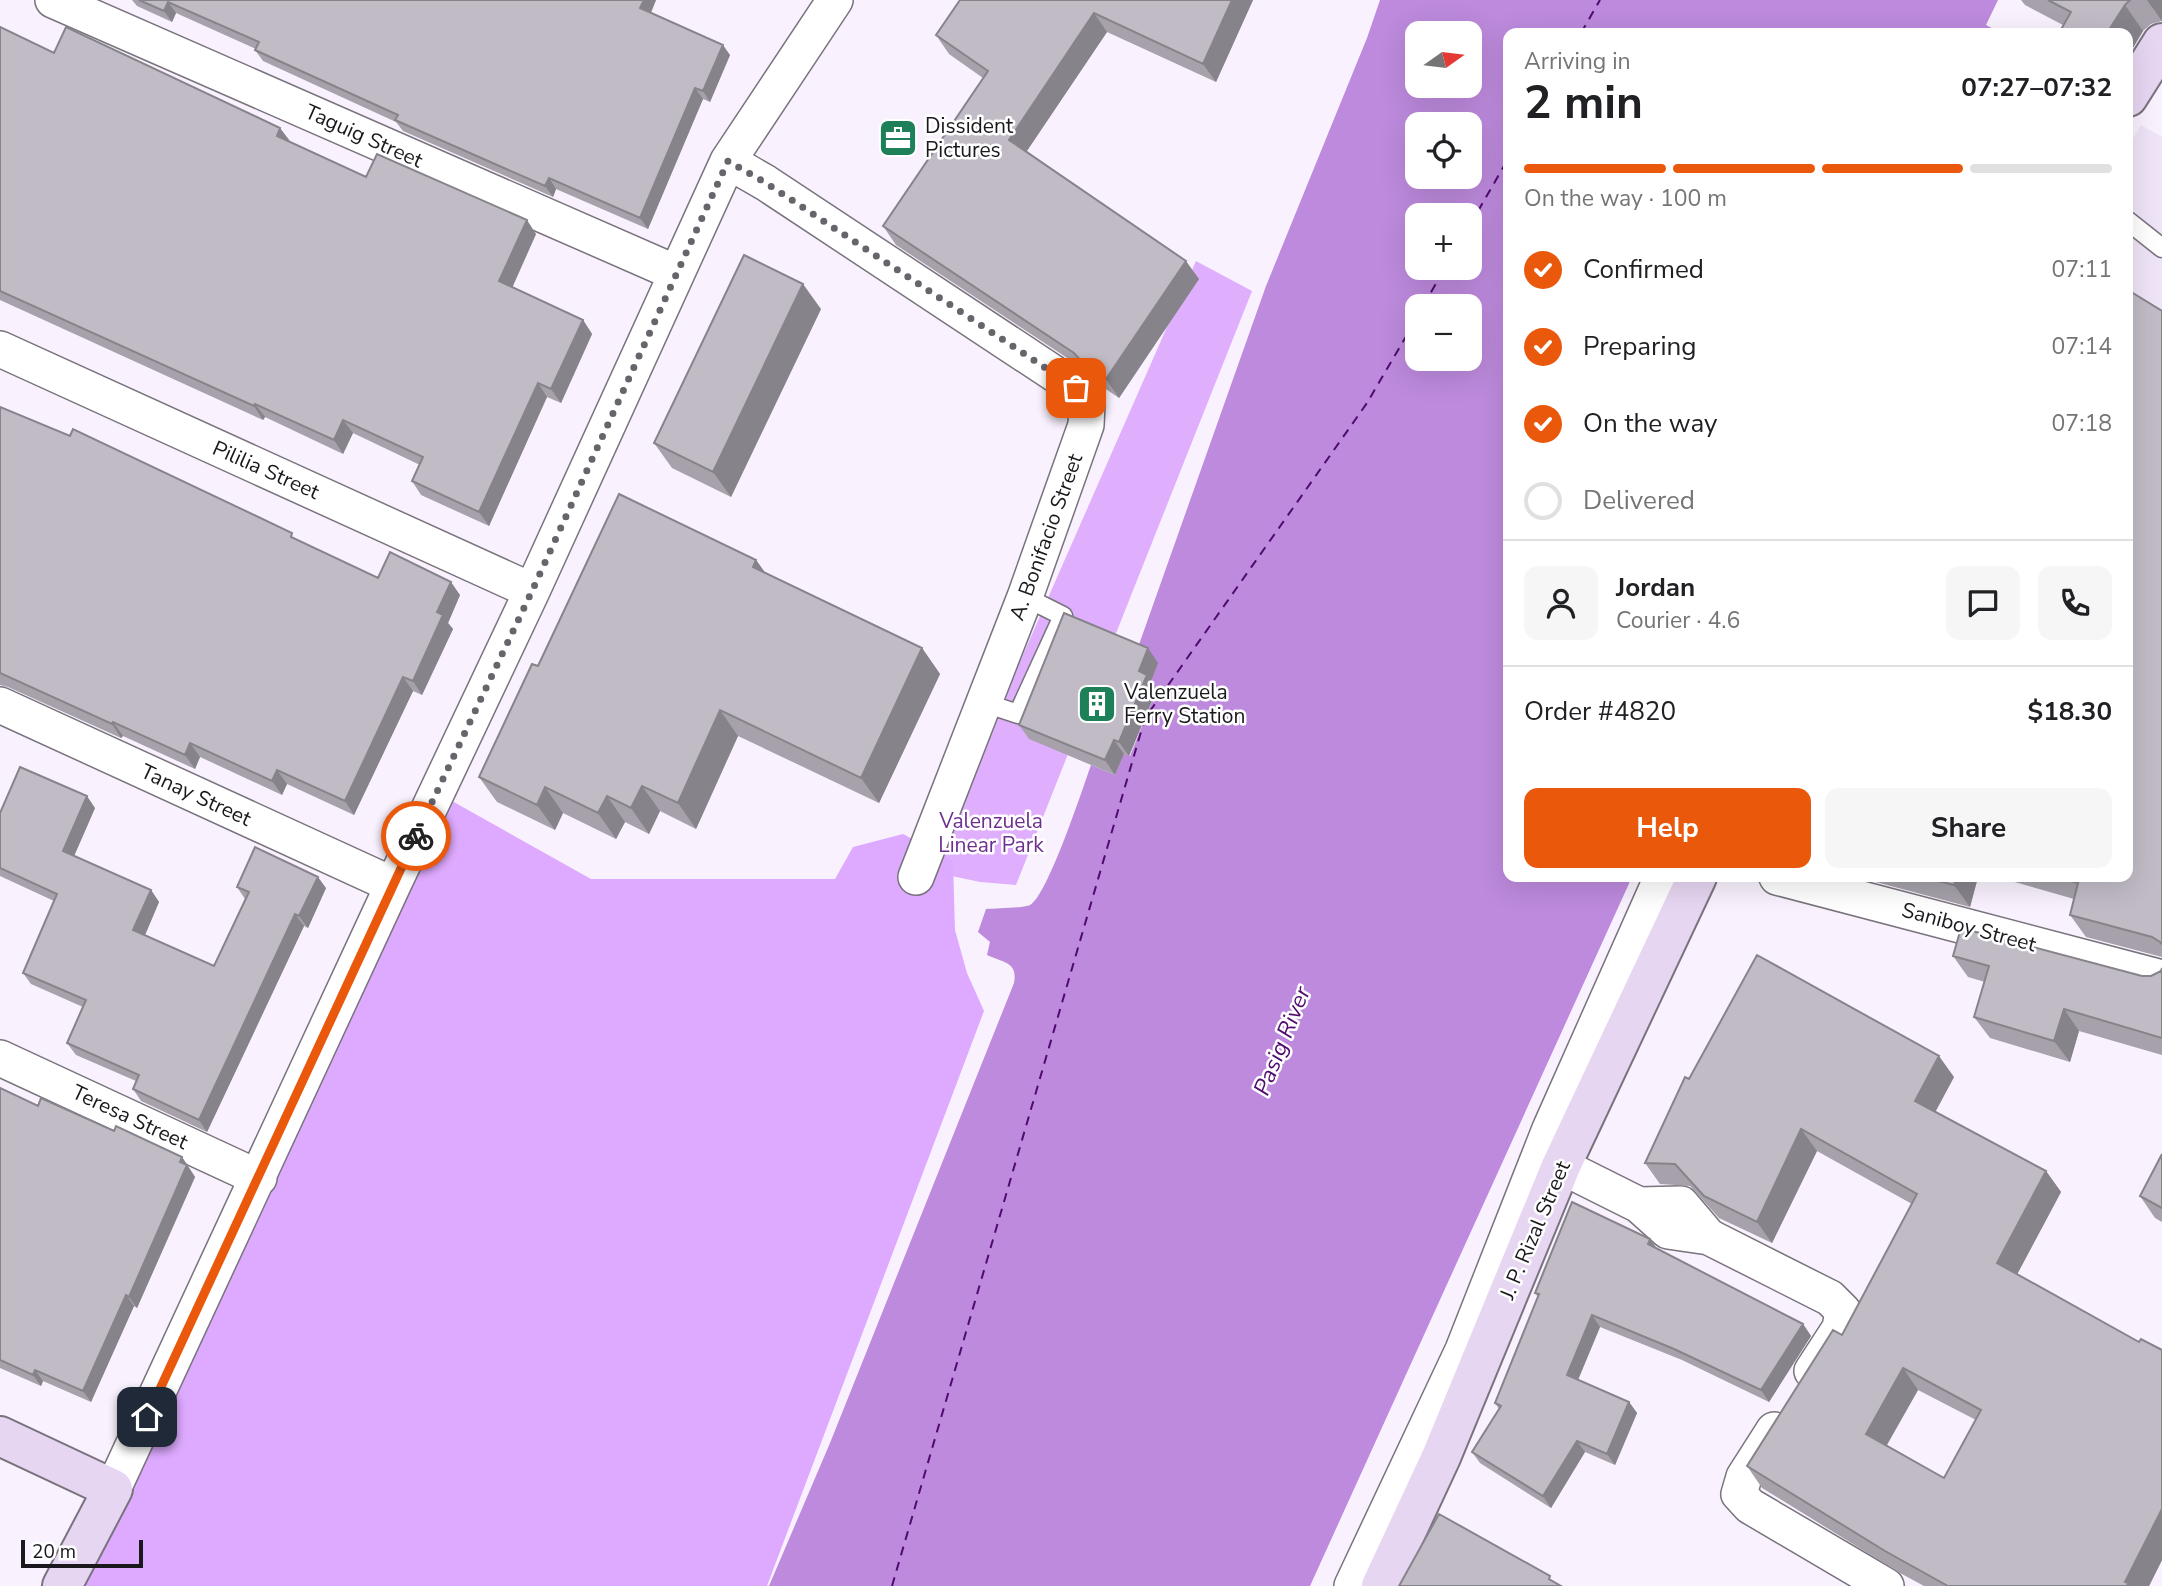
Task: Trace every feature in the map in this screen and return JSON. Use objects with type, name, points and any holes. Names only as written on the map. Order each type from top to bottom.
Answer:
[{"type":"street","name":"Taguig Street","points":[[53,0],[676,273]]},
{"type":"street","points":[[62,1586],[113,1489],[259,1178],[728,161],[835,0]]},
{"type":"street","points":[[2133,89],[2162,43]]},
{"type":"street","name":"A. Bonifacio Street","points":[[728,161],[778,191],[1076,388],[1087,404],[1086,425],[1025,597],[916,877]]},
{"type":"street","name":"Pililia Street","points":[[0,349],[532,591]]},
{"type":"street","name":"Tanay Street","points":[[0,705],[393,885]]},
{"type":"street","points":[[1352,1586],[1463,1350],[1550,1129],[1660,882]]},
{"type":"street","name":"J. P. Rizal Street","points":[[1381,1586],[1441,1457],[1561,1166],[1695,882]]},
{"type":"street","name":"Saniboy Street","points":[[1796,882],[2162,978]]},
{"type":"street","name":"Teresa Street","points":[[0,1058],[259,1178]]},
{"type":"street","points":[[1561,1166],[1639,1205],[1668,1231],[1709,1237],[1830,1298],[1843,1311],[1840,1328],[1744,1477],[1738,1494],[1750,1506],[1886,1586]]},
{"type":"street","points":[[0,1436],[113,1489]]},
{"type":"lane","points":[[2133,225],[2162,248]]},
{"type":"shaded area","points":[[2141,125],[2162,137],[2162,817],[2133,809],[2133,139]]},
{"type":"shaded area","points":[[452,801],[591,879],[835,879],[853,847],[903,834],[953,861],[955,930],[967,973],[984,1011],[767,1586],[77,1586]]},
{"type":"green space","name":"Valenzuela Linear Park","points":[[1196,261],[1252,291],[1016,885],[980,882],[928,871]]},
{"type":"water","name":"Pasig River","points":[[1380,0],[1998,0],[1986,25],[1992,28],[1503,28],[1503,882],[1630,882],[1310,1586],[769,1586],[830,1443],[1014,983],[1012,967],[987,955],[990,942],[978,932],[986,909],[1027,906],[1037,898],[1064,841],[1091,765],[1115,775],[1124,754],[1130,756],[1157,689],[1149,685],[1136,653],[1266,286]]},
{"type":"building","points":[[139,0],[644,0],[640,8],[723,45],[703,91],[695,88],[640,218],[549,178],[545,186],[395,120],[398,115],[255,50],[259,42],[168,2],[164,11]]},
{"type":"building","points":[[960,0],[1232,0],[1203,64],[1094,13],[1009,140],[1186,261],[1106,379],[1084,364],[1074,353],[883,226],[988,71],[936,35]]},
{"type":"building","points":[[2048,0],[2130,0],[2110,28],[2062,28],[2071,12]]},
{"type":"building","points":[[0,27],[54,53],[66,27],[280,128],[277,136],[366,177],[377,154],[527,220],[499,281],[583,320],[551,389],[538,383],[479,512],[412,481],[423,457],[343,420],[334,440],[0,291]]},
{"type":"building","points":[[744,255],[803,284],[713,472],[654,443]]},
{"type":"building","points":[[2133,293],[2162,311],[2162,944],[2152,937],[2070,915],[2078,883],[2074,882],[2133,882]]},
{"type":"building","points":[[0,407],[70,436],[73,429],[292,533],[291,537],[378,578],[390,552],[451,582],[437,612],[443,615],[413,681],[403,677],[345,801],[277,770],[272,781],[190,743],[185,755],[0,673]]},
{"type":"building","points":[[619,494],[756,560],[753,567],[922,648],[861,778],[720,710],[678,803],[642,786],[631,808],[607,796],[598,813],[545,787],[537,805],[479,777],[532,664],[538,666]]},
{"type":"building","name":"Valenzuela Ferry Station","points":[[1064,613],[1148,648],[1139,671],[1147,675],[1119,742],[1114,740],[1105,760],[1019,725]]},
{"type":"building","points":[[20,767],[87,796],[63,851],[151,890],[133,930],[214,966],[249,892],[237,887],[255,847],[318,877],[299,916],[295,914],[199,1120],[133,1089],[139,1075],[67,1043],[86,1000],[23,973],[57,894],[0,868],[0,813]]},
{"type":"building","points":[[1961,928],[2142,976],[2151,976],[2162,968],[2162,1038],[2064,1009],[2054,1041],[1974,1017],[1989,966],[1953,956]]},
{"type":"building","points":[[1757,955],[1939,1056],[1915,1101],[2046,1171],[1997,1263],[2139,1342],[2141,1339],[2162,1350],[2162,1509],[2125,1582],[2128,1583],[2127,1586],[1948,1586],[1885,1551],[1747,1466],[1833,1330],[1842,1335],[1917,1194],[1801,1129],[1757,1222],[1704,1196],[1675,1164],[1645,1163],[1685,1077],[1689,1079]],"holes":[[[1903,1368],[1981,1410],[1944,1478],[1866,1434]]]},
{"type":"building","points":[[0,1088],[38,1106],[41,1098],[114,1131],[116,1126],[182,1157],[180,1162],[187,1165],[129,1297],[126,1295],[83,1391],[35,1370],[33,1375],[0,1360]]},
{"type":"building","points":[[2162,1154],[2162,1208],[2140,1196]]},
{"type":"building","points":[[1572,1202],[1650,1239],[1648,1244],[1803,1324],[1761,1390],[1674,1349],[1592,1315],[1567,1375],[1629,1402],[1607,1454],[1577,1441],[1543,1496],[1472,1452],[1501,1406],[1495,1403]]},
{"type":"building","points":[[1439,1514],[1550,1576],[1549,1579],[1561,1586],[1399,1586]]},
{"type":"ferry route","points":[[1584,28],[1600,0]]},
{"type":"ferry route","points":[[1482,204],[1503,168]]},
{"type":"ferry route","points":[[1430,294],[1438,280]]},
{"type":"ferry route","points":[[892,1586],[1145,718],[1367,403],[1405,338]]},
{"type":"way so far","points":[[416,836],[532,591],[728,161],[766,183],[1076,388]]},
{"type":"place","name":"Dissident Pictures","points":[[898,138]]},
{"type":"place","name":"Valenzuela Ferry Station","points":[[1097,704]]},
{"type":"route","points":[[147,1417],[416,836]]}]
